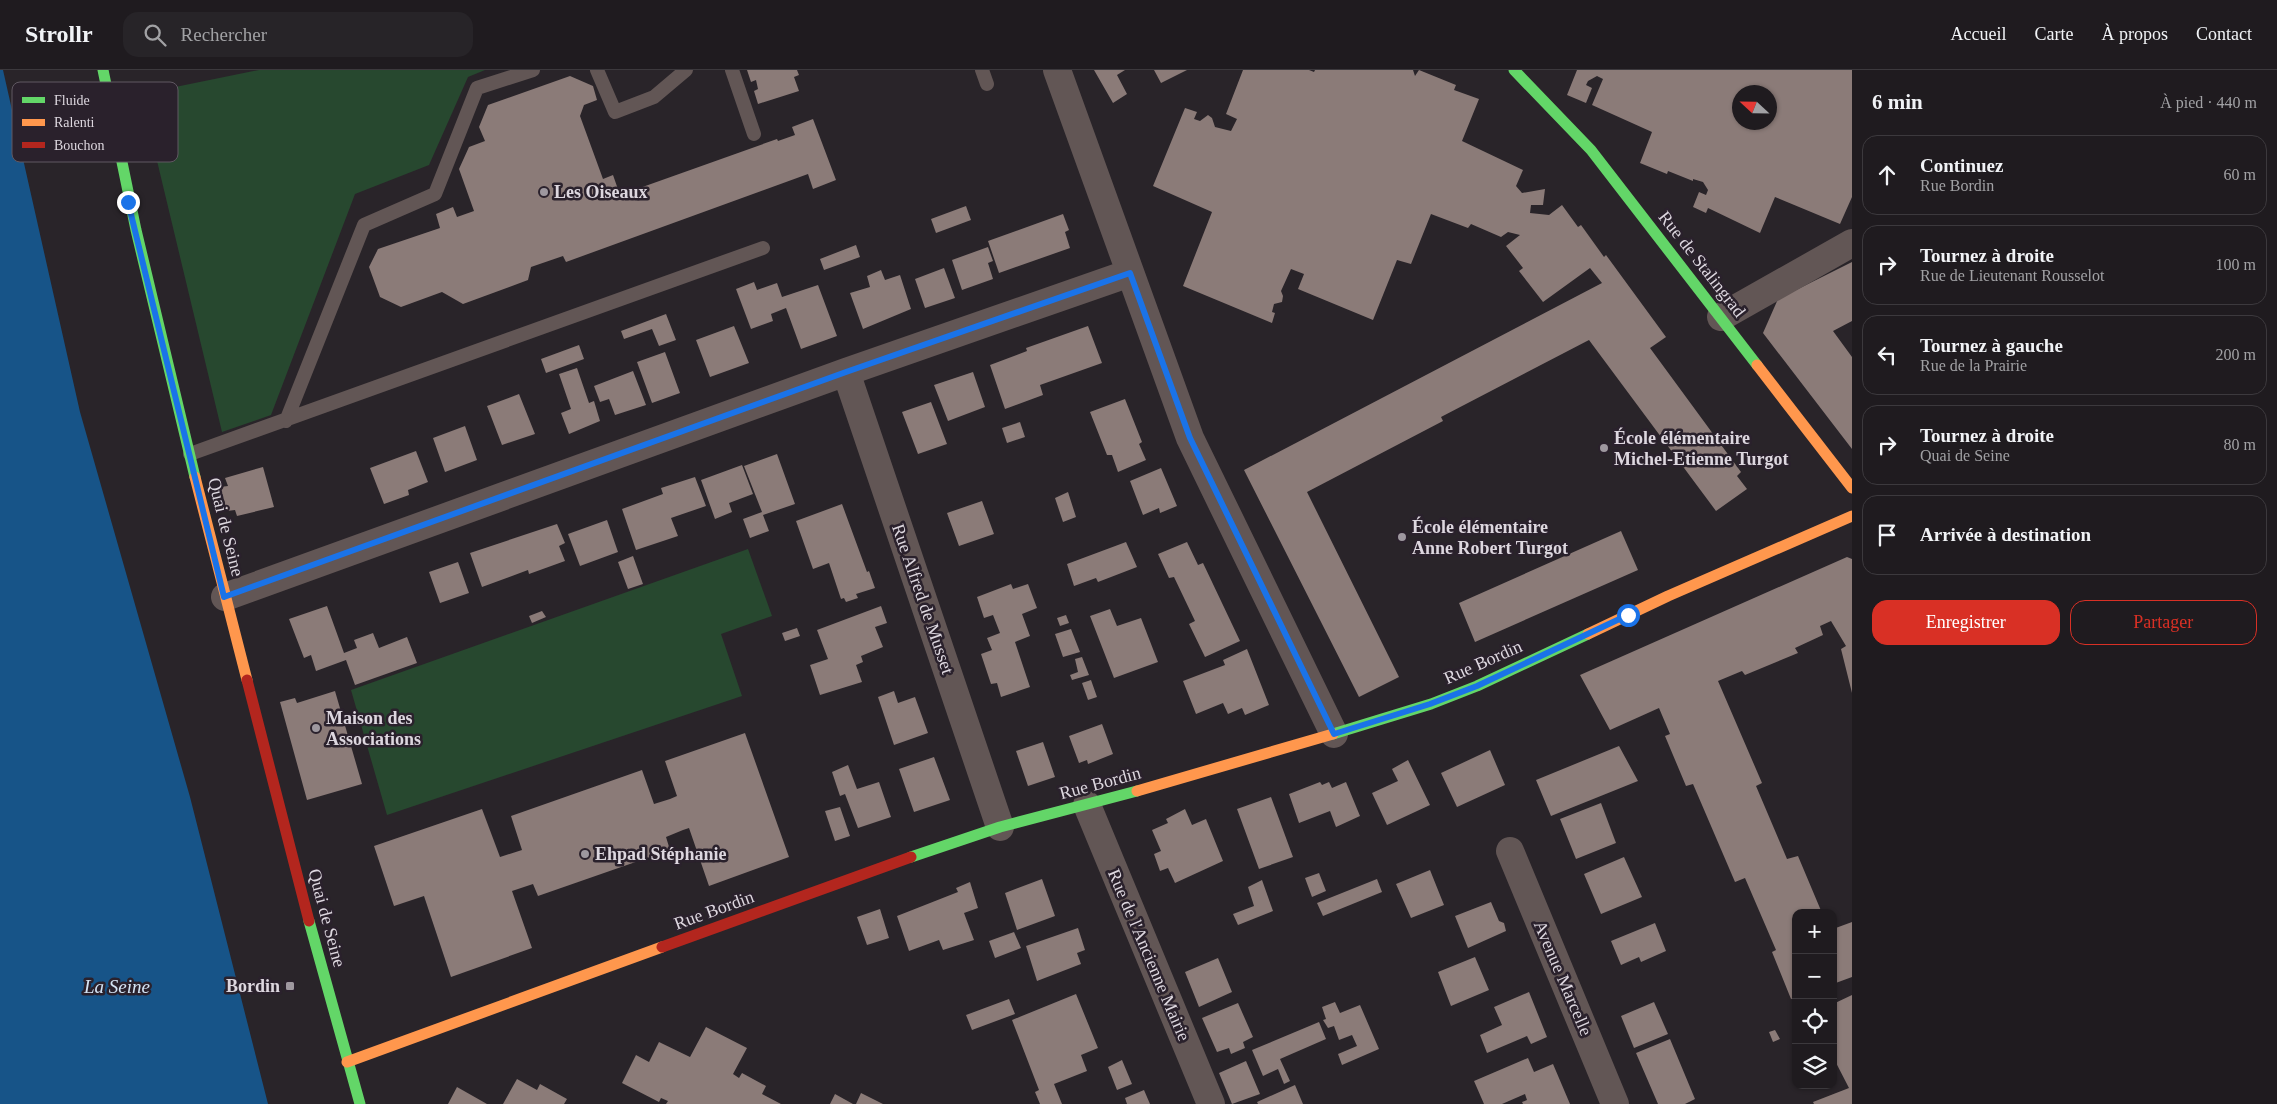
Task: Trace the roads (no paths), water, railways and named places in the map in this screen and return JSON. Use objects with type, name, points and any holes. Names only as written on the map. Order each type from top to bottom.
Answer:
[{"type":"street","points":[[1057,70],[1190,438],[1334,734]]},
{"type":"street","name":"Rue de Stalingrad","points":[[1514,70],[1591,150],[1852,488]]},
{"type":"street","name":"Quai de Seine","points":[[120,162],[128,202],[224,597],[347,1062],[360,1104]]},
{"type":"street","points":[[1721,317],[1852,242]]},
{"type":"street","points":[[224,597],[846,372],[1130,273]]},
{"type":"street","name":"Rue Alfred de Musset","points":[[846,372],[1000,827]]},
{"type":"street","name":"Rue Bordin","points":[[347,1062],[936,848],[1000,827],[1087,805],[1334,734],[1430,704],[1477,686],[1668,596],[1852,516]]},
{"type":"street","name":"Rue de l'Ancienne Mairie","points":[[1087,805],[1211,1104]]},
{"type":"street","name":"Avenue Marcelle","points":[[1510,851],[1615,1104]]},
{"type":"lane","points":[[286,421],[364,225],[435,194],[477,88],[533,70]]},
{"type":"lane","points":[[597,70],[615,112],[654,98],[686,70]]},
{"type":"lane","points":[[732,70],[754,134]]},
{"type":"lane","points":[[982,70],[987,84]]},
{"type":"lane","points":[[190,454],[763,248]]},
{"type":"water","name":"La Seine","points":[[0,70],[3,70],[12,110],[12,162],[24,162],[80,412],[190,797],[268,1104],[0,1104]]},
{"type":"place","name":"Les Oiseaux","points":[[544,192]]},
{"type":"place","name":"École élémentaire Michel-Etienne Turgot","points":[[1604,448]]},
{"type":"place","name":"École élémentaire Anne Robert Turgot","points":[[1402,537]]},
{"type":"place","name":"Maison des Associations","points":[[316,728]]},
{"type":"place","name":"Ehpad Stéphanie","points":[[585,854]]},
{"type":"place","name":"Bordin","points":[[290,986]]}]
